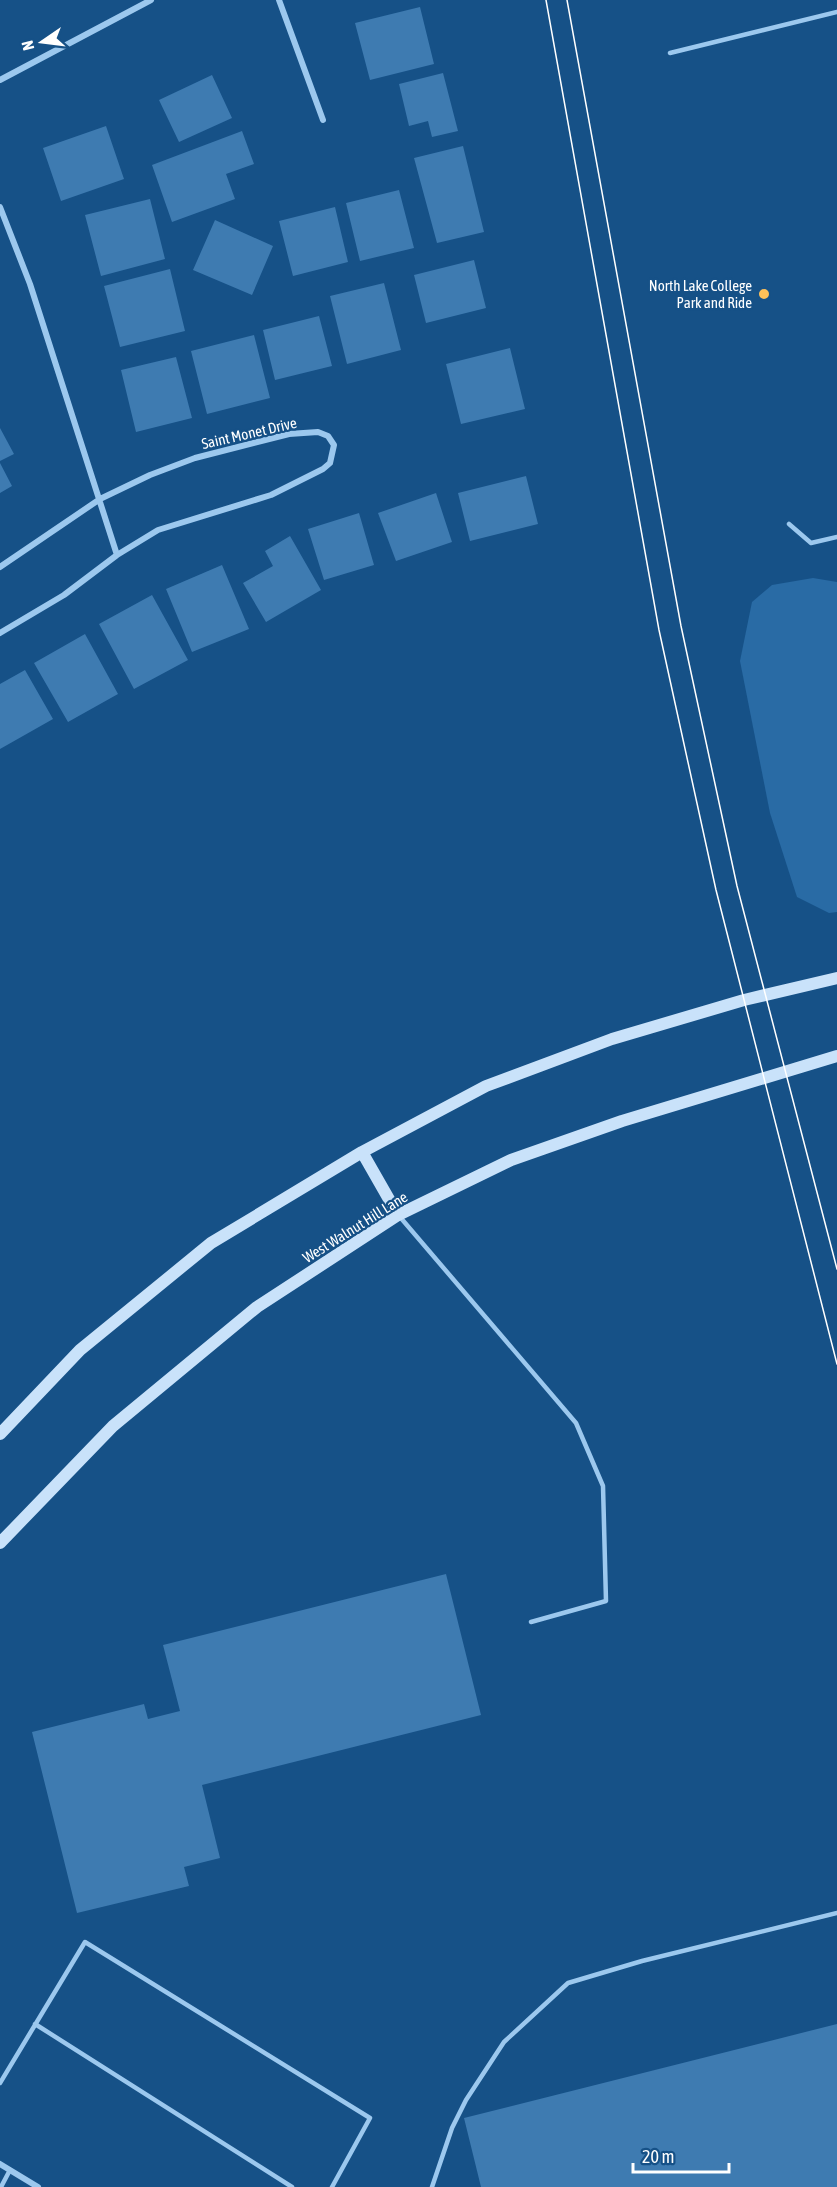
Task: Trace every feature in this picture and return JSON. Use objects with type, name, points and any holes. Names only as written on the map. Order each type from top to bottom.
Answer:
[{"type":"main road","points":[[0,1434],[80,1350],[211,1243],[362,1152],[486,1086],[612,1039],[744,1000],[837,978]]},
{"type":"main road","name":"West Walnut Hill Lane","points":[[0,1543],[113,1426],[257,1307],[398,1215],[511,1160],[622,1121],[837,1056]]},
{"type":"main road","points":[[362,1152],[398,1215]]},
{"type":"street","points":[[0,80],[151,0]]},
{"type":"street","points":[[279,0],[323,120]]},
{"type":"street","points":[[0,207],[30,284],[117,555]]},
{"type":"street","name":"Saint Monet Drive","points":[[0,567],[99,499],[150,475],[195,458],[289,434],[318,432],[328,436],[334,446],[330,463],[323,469],[271,495],[158,530],[117,555],[64,595],[0,633]]},
{"type":"street","points":[[0,2164],[38,2187]]},
{"type":"lane","points":[[670,53],[837,12]]},
{"type":"lane","points":[[789,524],[811,543],[837,537]]},
{"type":"lane","points":[[398,1215],[576,1423],[603,1486],[606,1601],[531,1622]]},
{"type":"lane","points":[[432,2187],[452,2128],[466,2100],[504,2042],[568,1983],[642,1961],[837,1913]]},
{"type":"lane","points":[[0,2083],[85,1942],[370,2118],[332,2187]]},
{"type":"lane","points":[[35,2024],[292,2187]]},
{"type":"lane","points":[[1,2187],[10,2170]]},
{"type":"shaded area","points":[[813,578],[837,582],[837,912],[829,913],[797,897],[770,813],[740,661],[752,602],[772,585]]},
{"type":"building","points":[[420,7],[434,64],[370,80],[355,23]]},
{"type":"building","points":[[443,73],[458,131],[432,137],[428,121],[409,126],[399,84]]},
{"type":"building","points":[[212,75],[232,118],[179,142],[159,100]]},
{"type":"building","points":[[106,126],[124,179],[61,201],[43,148]]},
{"type":"building","points":[[242,131],[254,164],[226,174],[235,199],[172,222],[152,165]]},
{"type":"building","points":[[463,146],[484,232],[437,243],[414,158]]},
{"type":"building","points":[[399,190],[414,248],[360,261],[346,203]]},
{"type":"building","points":[[150,199],[165,259],[101,276],[85,215]]},
{"type":"building","points":[[335,207],[348,262],[293,276],[279,221]]},
{"type":"building","points":[[215,220],[273,246],[252,295],[193,270]]},
{"type":"building","points":[[474,260],[486,308],[426,323],[414,275]]},
{"type":"building","points":[[170,269],[185,331],[120,347],[104,286]]},
{"type":"building","points":[[384,283],[401,350],[347,364],[330,296]]},
{"type":"building","points":[[319,316],[332,366],[275,380],[263,330]]},
{"type":"building","points":[[254,335],[270,398],[207,414],[191,351]]},
{"type":"building","points":[[510,348],[525,409],[461,424],[446,364]]},
{"type":"building","points":[[176,357],[192,418],[136,432],[121,370]]},
{"type":"building","points":[[0,428],[14,454],[0,461]]},
{"type":"building","points":[[0,463],[12,486],[0,493]]},
{"type":"building","points":[[526,476],[538,524],[470,541],[458,493]]},
{"type":"building","points":[[436,493],[452,542],[396,561],[378,513]]},
{"type":"building","points":[[359,513],[374,565],[324,580],[308,529]]},
{"type":"building","points":[[290,536],[321,590],[266,622],[243,583],[273,566],[265,551]]},
{"type":"building","points":[[222,565],[249,629],[192,652],[166,589]]},
{"type":"building","points":[[152,595],[188,660],[134,689],[99,624]]},
{"type":"building","points":[[85,634],[118,694],[68,722],[34,663]]},
{"type":"building","points":[[25,670],[53,719],[0,749],[0,684]]},
{"type":"building","points":[[446,1574],[481,1715],[202,1785],[220,1858],[184,1867],[189,1886],[77,1913],[32,1732],[144,1704],[148,1719],[180,1711],[163,1645]]},
{"type":"building","points":[[837,2024],[837,2187],[481,2187],[464,2118]]},
{"type":"tram line","points":[[546,0],[659,630],[716,890],[837,1364]]},
{"type":"tram line","points":[[567,0],[681,626],[737,886],[837,1269]]},
{"type":"place","name":"North Lake College Park and Ride","points":[[764,294]]}]
